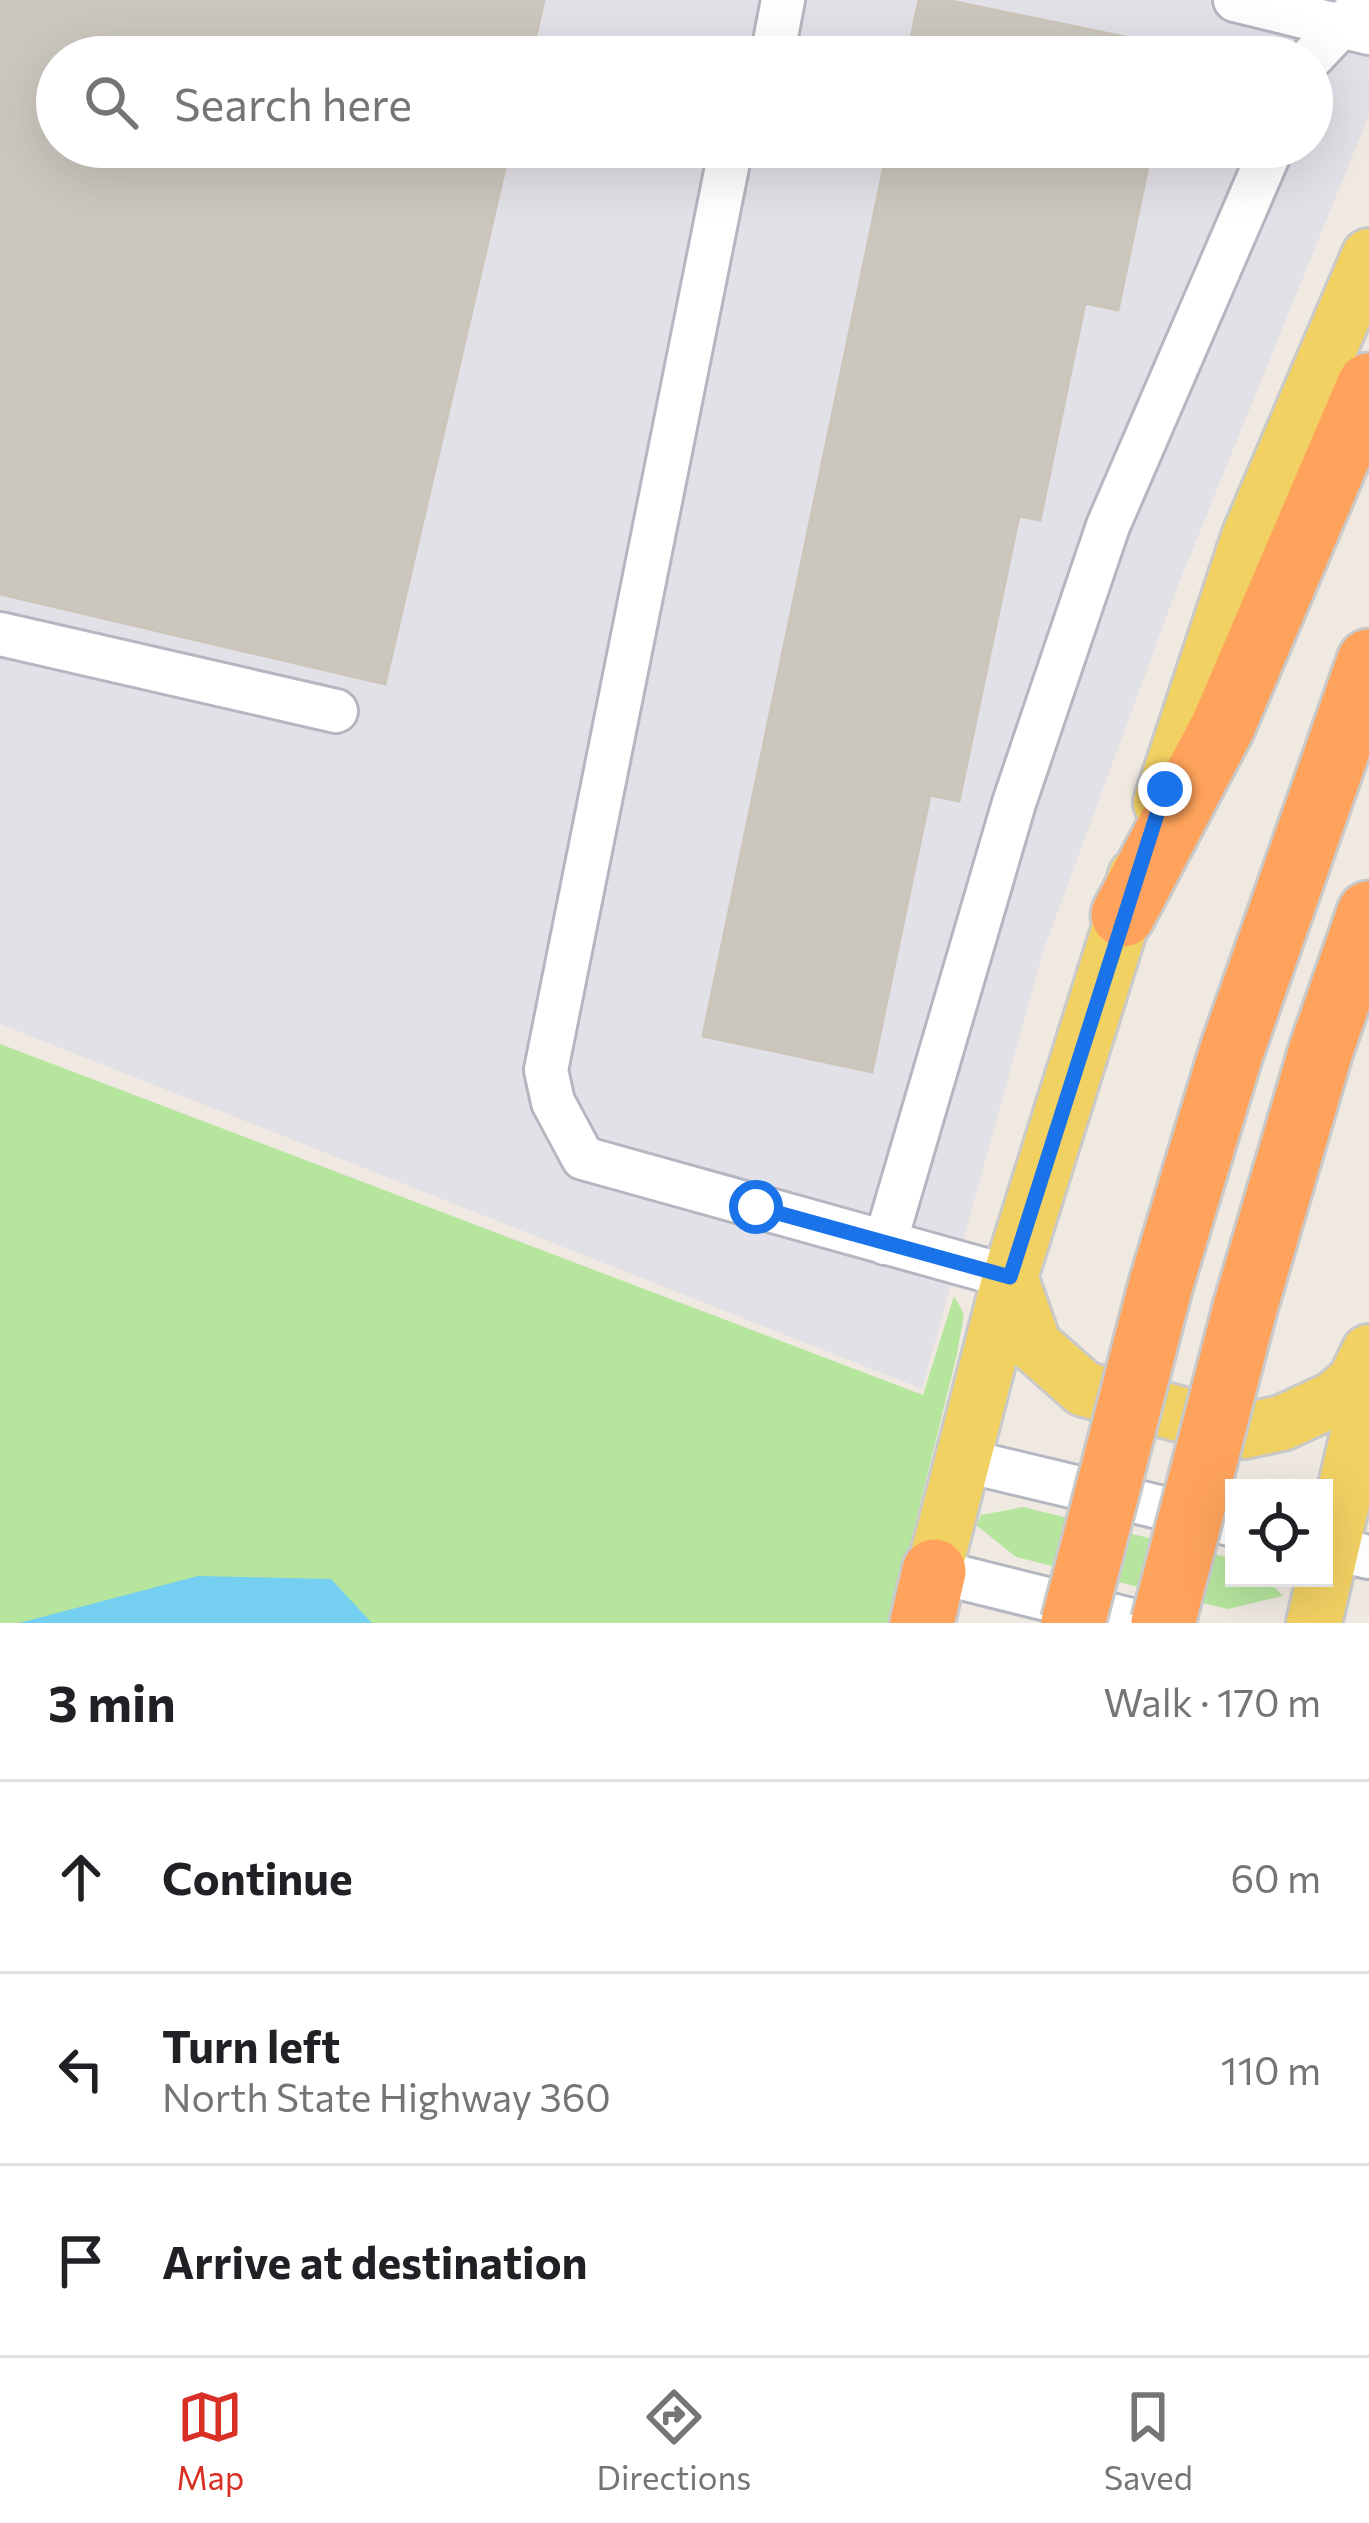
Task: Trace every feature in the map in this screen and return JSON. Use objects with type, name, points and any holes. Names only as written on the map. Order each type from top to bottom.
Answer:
[{"type":"highway","points":[[1124,915],[1223,726],[1369,385]]},
{"type":"highway","points":[[1073,1623],[1162,1284],[1231,1053],[1369,661]]},
{"type":"highway","points":[[1162,1623],[1245,1308],[1321,1050],[1369,913]]},
{"type":"main road","points":[[928,1597],[1010,1277],[1124,915],[1249,537],[1369,256]]},
{"type":"main road","points":[[1010,1277],[1034,1345],[1084,1388],[1244,1431],[1282,1423],[1334,1399],[1355,1381],[1369,1352]]},
{"type":"main road","points":[[1314,1623],[1342,1551],[1369,1387]]},
{"type":"street","points":[[776,36],[783,0]]},
{"type":"street","points":[[1235,0],[1360,19]]},
{"type":"street","points":[[1333,40],[1360,19]]},
{"type":"street","points":[[727,168],[546,1070],[553,1102],[583,1158],[1010,1277]]},
{"type":"street","points":[[886,1243],[1014,803],[1108,526],[1264,168]]},
{"type":"street","points":[[0,634],[336,711]]},
{"type":"street","points":[[962,1460],[1225,1524]]},
{"type":"street","points":[[928,1597],[1143,1623]]},
{"type":"shaded area","points":[[0,0],[1369,0],[1369,115],[1177,588],[1043,952],[922,1389],[0,1024]]},
{"type":"green space","points":[[0,1044],[923,1395],[954,1296],[964,1314],[957,1354],[891,1623],[0,1623]]},
{"type":"green space","points":[[1023,1507],[1225,1557],[1225,1587],[1274,1587],[1283,1596],[1228,1609],[1016,1557],[976,1525],[981,1515]]},
{"type":"water","points":[[198,1576],[331,1579],[372,1623],[19,1623]]},
{"type":"building","points":[[0,0],[544,0],[536,36],[36,36],[36,168],[505,168],[385,684],[0,594]]},
{"type":"building","points":[[919,0],[946,0],[1120,36],[911,36]]},
{"type":"building","points":[[884,168],[1148,168],[1118,310],[1085,303],[1040,520],[1019,516],[959,801],[930,795],[872,1072],[703,1036]]},
{"type":"route","points":[[756,1207],[1010,1277],[1165,789]]}]
